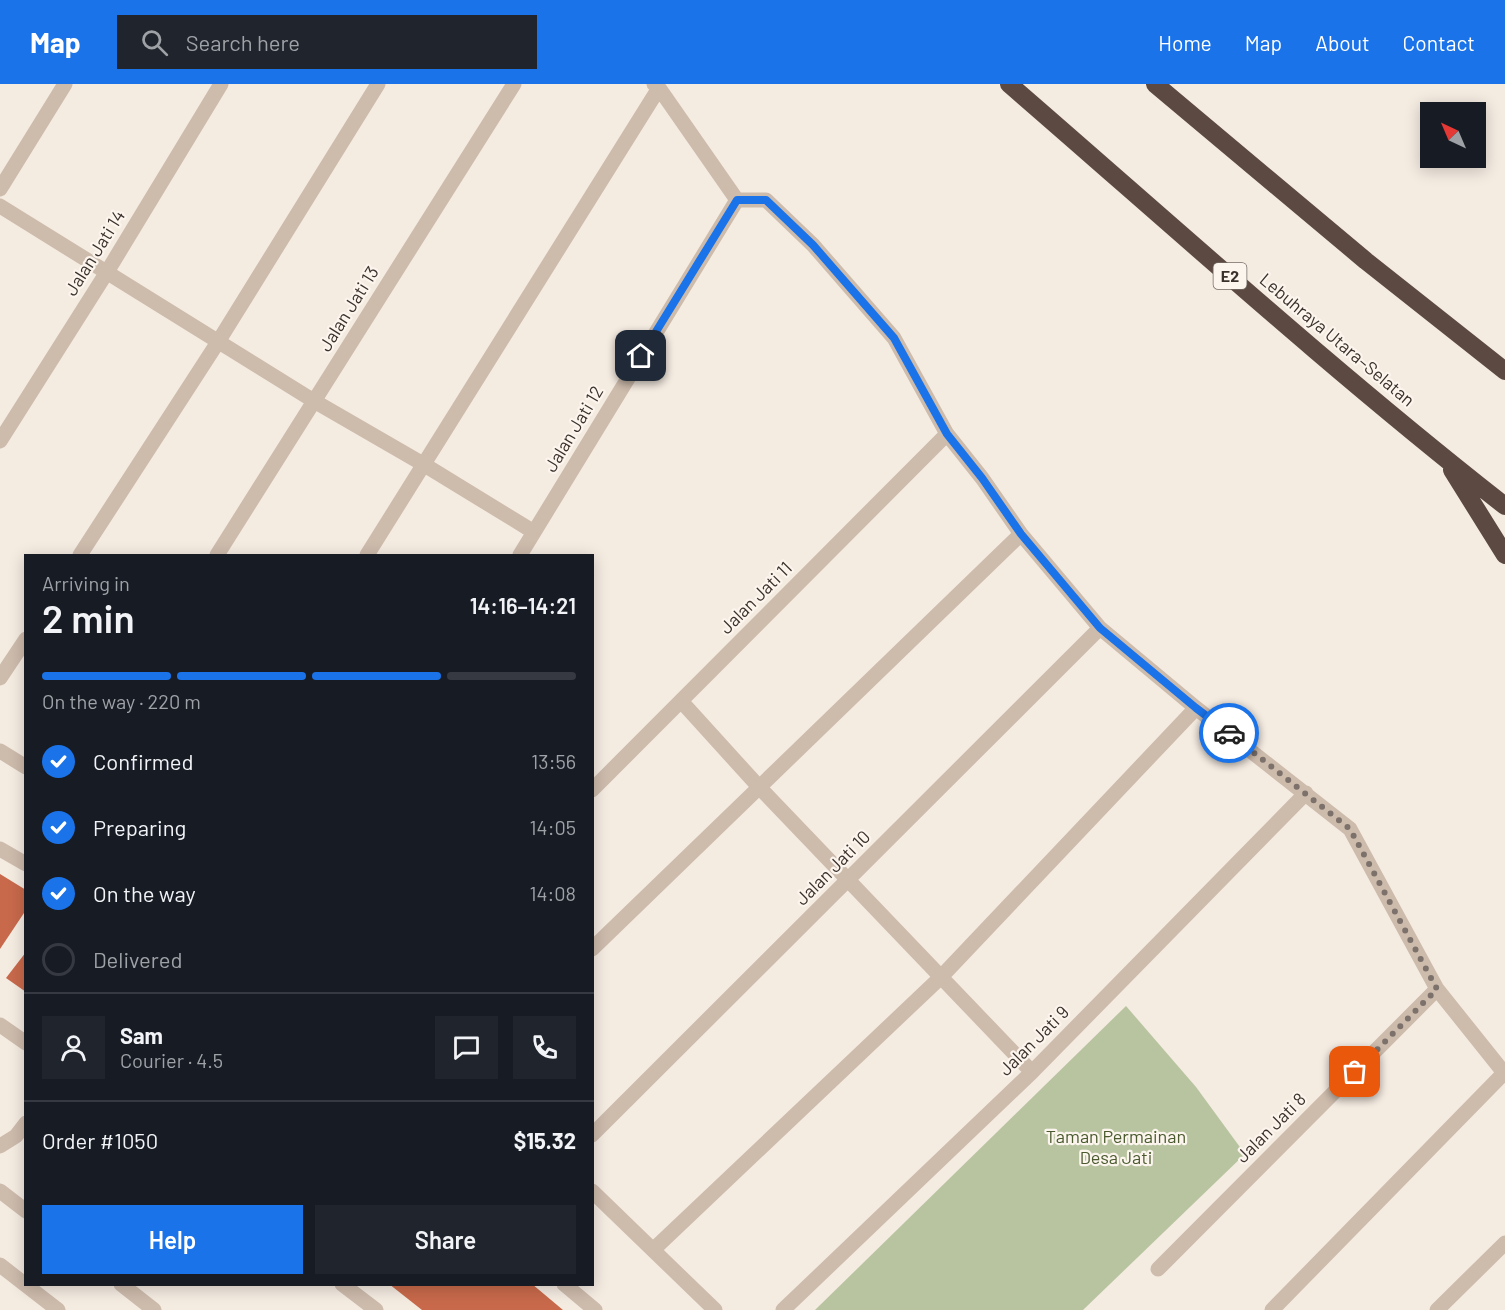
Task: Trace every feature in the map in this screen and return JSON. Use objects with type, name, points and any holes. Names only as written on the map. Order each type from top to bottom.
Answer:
[{"type":"highway","name":"Lebuhraya Utara–Selatan","points":[[1009,84],[1345,375],[1505,506]]},
{"type":"highway","points":[[1155,84],[1366,261],[1505,371]]},
{"type":"highway","points":[[1445,458],[1505,555]]},
{"type":"street","points":[[0,189],[65,84]]},
{"type":"street","name":"Jalan Jati 14","points":[[0,441],[107,272],[221,84]]},
{"type":"street","points":[[81,554],[218,342],[378,84]]},
{"type":"street","name":"Jalan Jati 13","points":[[219,554],[514,84]]},
{"type":"street","points":[[368,554],[656,86],[737,200],[766,200],[813,245],[894,338],[947,434],[982,478],[1021,534],[1100,628],[1196,708],[1350,829],[1437,989],[1504,1073],[1272,1310]]},
{"type":"street","name":"Jalan Jati 12","points":[[521,554],[737,200]]},
{"type":"street","points":[[0,206],[314,401],[534,532]]},
{"type":"street","name":"Jalan Jati 11","points":[[594,788],[947,434]]},
{"type":"street","points":[[594,948],[1021,534]]},
{"type":"street","name":"Jalan Jati 10","points":[[594,1133],[1100,628]]},
{"type":"street","points":[[0,678],[24,642]]},
{"type":"street","points":[[681,701],[759,787],[1032,1072]]},
{"type":"street","points":[[654,1249],[941,976],[1196,708]]},
{"type":"street","points":[[0,751],[24,766]]},
{"type":"street","name":"Jalan Jati 9","points":[[783,1310],[1032,1072],[1306,793]]},
{"type":"street","points":[[0,849],[24,863]]},
{"type":"street","name":"Jalan Jati 8","points":[[1158,1269],[1437,989]]},
{"type":"street","points":[[0,1025],[24,1043]]},
{"type":"street","points":[[0,1146],[16,1136],[24,1126]]},
{"type":"street","points":[[0,1191],[24,1209]]},
{"type":"street","points":[[594,1193],[715,1310]]},
{"type":"street","points":[[1437,1310],[1505,1243]]},
{"type":"street","points":[[0,1265],[24,1284]]},
{"type":"street","points":[[27,1286],[58,1310]]},
{"type":"street","points":[[124,1286],[154,1310]]},
{"type":"street","points":[[345,1286],[376,1310]]},
{"type":"street","points":[[566,1286],[595,1310]]},
{"type":"green space","name":"Taman Permainan Desa Jati","points":[[1126,1006],[1196,1087],[1245,1154],[1083,1310],[815,1310]]},
{"type":"building","points":[[0,874],[24,889],[24,913],[0,949]]},
{"type":"building","points":[[24,955],[24,991],[6,978]]},
{"type":"building","points":[[392,1286],[534,1286],[563,1310],[422,1310]]},
{"type":"way so far","points":[[1229,733],[1350,829],[1437,989],[1355,1072]]},
{"type":"route","points":[[641,356],[737,200],[766,200],[813,245],[894,338],[947,434],[982,478],[1021,534],[1100,628],[1229,733]]}]
